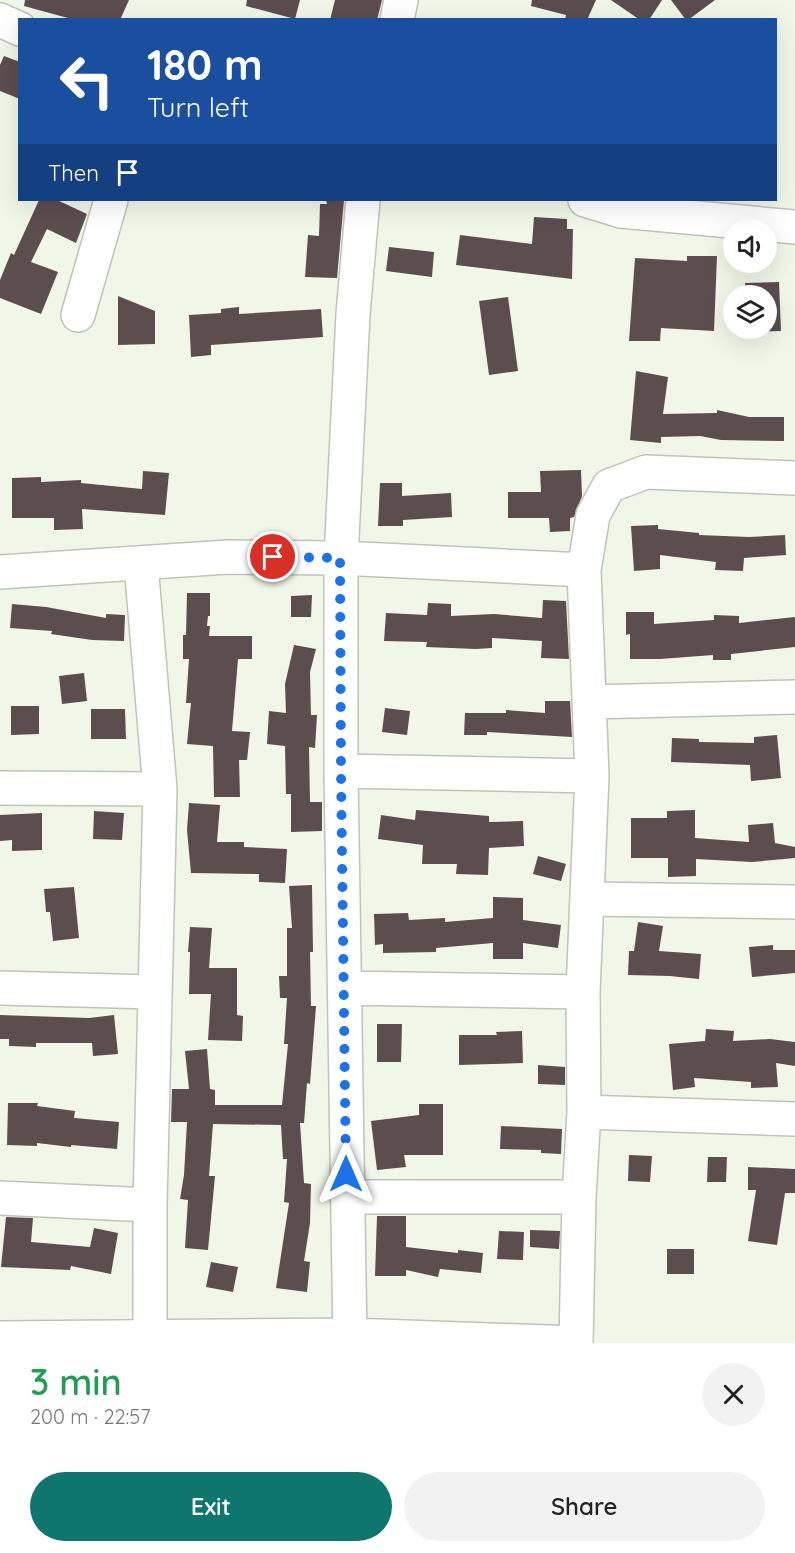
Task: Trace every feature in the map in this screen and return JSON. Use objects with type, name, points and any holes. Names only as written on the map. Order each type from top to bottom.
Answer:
[{"type":"street","points":[[397,18],[401,0]]},
{"type":"street","points":[[0,20],[18,28]]},
{"type":"street","points":[[78,315],[111,201]]},
{"type":"street","points":[[351,1339],[341,771],[340,558],[352,314],[363,201]]},
{"type":"street","points":[[589,201],[621,210],[795,227]]},
{"type":"street","points":[[0,1338],[351,1339],[576,1343],[579,1197],[584,1112],[583,992],[592,776],[585,570],[592,515],[609,486],[646,472],[795,478]]},
{"type":"street","points":[[0,573],[228,557],[340,558],[585,570]]},
{"type":"street","points":[[141,564],[160,789],[150,1205],[150,1338]]},
{"type":"street","points":[[589,702],[795,697]]},
{"type":"street","points":[[341,771],[592,776]]},
{"type":"street","points":[[0,788],[160,789]]},
{"type":"street","points":[[588,899],[795,902]]},
{"type":"street","points":[[0,988],[154,992]]},
{"type":"street","points":[[345,988],[583,992]]},
{"type":"street","points":[[584,1112],[795,1119]]},
{"type":"street","points":[[347,1197],[579,1197]]},
{"type":"street","points":[[0,1198],[150,1205]]},
{"type":"building","points":[[25,0],[129,0],[121,18],[68,18],[24,6]]},
{"type":"building","points":[[247,0],[300,0],[295,18],[246,6]]},
{"type":"building","points":[[335,0],[382,0],[378,18],[330,18]]},
{"type":"building","points":[[532,0],[596,0],[588,18],[565,18],[566,15],[531,6]]},
{"type":"building","points":[[611,0],[662,0],[650,18],[637,18]]},
{"type":"building","points":[[671,0],[715,0],[691,18],[684,18]]},
{"type":"building","points":[[4,56],[18,61],[18,98],[0,91],[0,65]]},
{"type":"building","points":[[39,201],[59,201],[87,214],[76,243],[47,229],[31,262],[58,272],[41,314],[0,298],[0,280],[11,253],[14,255]]},
{"type":"building","points":[[326,201],[344,201],[337,278],[305,277],[308,235],[319,236],[320,204],[327,204]]},
{"type":"building","points":[[534,217],[567,219],[567,229],[573,229],[572,279],[456,265],[460,235],[532,244]]},
{"type":"building","points":[[389,247],[434,252],[432,277],[386,271]]},
{"type":"building","points":[[687,256],[717,256],[714,331],[661,328],[660,341],[629,341],[635,258],[687,261]]},
{"type":"building","points":[[779,282],[781,331],[777,331],[777,285],[745,285],[745,283]]},
{"type":"building","points":[[118,296],[155,311],[155,344],[118,345]]},
{"type":"building","points":[[508,297],[518,371],[489,375],[479,301]]},
{"type":"building","points":[[239,307],[239,314],[321,309],[323,337],[211,345],[211,355],[191,357],[189,315],[221,313],[221,309]]},
{"type":"building","points":[[636,371],[668,377],[663,414],[717,413],[717,410],[749,417],[784,417],[784,441],[721,440],[700,436],[661,437],[661,443],[630,440]]},
{"type":"building","points":[[581,470],[582,496],[574,517],[570,518],[570,531],[550,532],[549,518],[508,518],[508,492],[541,492],[540,471]]},
{"type":"building","points":[[143,471],[169,473],[165,515],[82,509],[83,529],[54,530],[54,518],[12,518],[12,478],[41,477],[41,482],[81,480],[81,483],[142,489]]},
{"type":"building","points":[[380,483],[402,483],[402,496],[451,493],[452,517],[403,520],[403,526],[378,526]]},
{"type":"building","points":[[658,525],[658,529],[699,533],[699,535],[749,537],[785,535],[786,555],[744,558],[743,571],[715,570],[716,562],[660,555],[660,569],[634,571],[631,526]]},
{"type":"building","points":[[187,593],[210,593],[210,616],[208,616],[207,626],[210,626],[209,636],[252,636],[252,659],[238,659],[232,731],[250,732],[247,760],[239,760],[240,797],[214,797],[213,746],[187,744],[191,703],[186,703],[189,659],[183,659],[183,635],[186,635]]},
{"type":"building","points":[[312,595],[311,617],[291,617],[291,596]]},
{"type":"building","points":[[543,600],[566,601],[569,659],[541,658],[542,641],[492,638],[492,648],[476,649],[426,647],[427,642],[384,641],[386,613],[427,615],[428,603],[451,604],[451,616],[494,614],[542,618]]},
{"type":"building","points":[[12,604],[46,607],[106,618],[106,614],[125,615],[124,641],[92,640],[51,634],[52,631],[10,628]]},
{"type":"building","points":[[626,612],[654,612],[654,624],[714,620],[714,615],[739,616],[739,623],[795,617],[795,647],[731,654],[731,660],[713,660],[713,655],[630,659],[630,634],[626,635]]},
{"type":"building","points":[[294,645],[316,649],[310,672],[311,715],[317,715],[315,748],[309,747],[310,802],[322,802],[322,831],[291,832],[291,794],[286,794],[285,746],[267,744],[269,711],[286,713],[285,684]]},
{"type":"building","points":[[84,673],[87,701],[62,704],[59,676]]},
{"type":"building","points":[[545,701],[570,701],[572,737],[487,732],[487,735],[464,735],[465,713],[506,713],[506,710],[545,713]]},
{"type":"building","points":[[11,706],[39,706],[39,734],[11,735]]},
{"type":"building","points":[[385,708],[410,711],[407,735],[382,732]]},
{"type":"building","points":[[91,709],[125,709],[126,739],[91,739]]},
{"type":"building","points":[[777,735],[781,778],[751,781],[750,765],[671,762],[672,738],[699,739],[699,742],[754,743],[754,737]]},
{"type":"building","points":[[189,803],[220,805],[217,842],[244,842],[244,847],[287,849],[285,883],[259,882],[259,874],[191,873],[187,830]]},
{"type":"building","points":[[416,810],[489,816],[489,822],[523,821],[524,846],[489,848],[488,875],[456,874],[457,864],[422,864],[423,845],[378,839],[381,815],[415,820]]},
{"type":"building","points":[[695,810],[695,838],[749,842],[748,825],[773,823],[775,843],[795,847],[795,858],[752,862],[696,859],[696,876],[668,877],[668,858],[631,858],[631,818],[667,818],[667,811]]},
{"type":"building","points":[[94,811],[124,813],[122,840],[93,839]]},
{"type":"building","points":[[42,813],[42,850],[12,851],[12,840],[0,841],[0,815]]},
{"type":"building","points":[[538,856],[566,864],[561,881],[533,874]]},
{"type":"building","points":[[312,885],[311,1006],[316,1006],[310,1084],[307,1083],[304,1123],[300,1123],[304,1183],[311,1184],[310,1223],[304,1261],[310,1262],[307,1292],[276,1288],[289,1203],[284,1202],[287,1159],[283,1159],[281,1125],[213,1124],[209,1176],[215,1176],[208,1250],[185,1248],[188,1200],[180,1199],[184,1175],[187,1122],[171,1122],[172,1089],[189,1089],[185,1051],[207,1049],[210,1089],[215,1090],[215,1105],[282,1105],[288,1044],[284,1044],[287,998],[280,998],[279,976],[287,976],[287,928],[292,928],[289,886]]},
{"type":"building","points":[[74,887],[79,938],[53,941],[50,912],[46,912],[44,889]]},
{"type":"building","points":[[493,897],[523,898],[523,920],[561,925],[558,948],[523,943],[523,959],[493,959],[493,943],[436,948],[436,952],[383,953],[383,944],[375,945],[374,914],[408,913],[409,920],[445,918],[445,922],[493,918]]},
{"type":"building","points":[[638,922],[663,926],[659,951],[701,954],[699,979],[628,975],[629,951],[634,951]]},
{"type":"building","points":[[190,927],[212,928],[209,968],[237,968],[237,1015],[243,1016],[242,1041],[208,1040],[211,994],[189,994]]},
{"type":"building","points":[[773,945],[773,950],[795,950],[795,973],[752,977],[749,947]]},
{"type":"building","points":[[0,1015],[89,1018],[114,1015],[118,1054],[93,1056],[92,1043],[36,1043],[36,1047],[9,1046],[9,1039],[0,1039]]},
{"type":"building","points":[[377,1024],[402,1024],[401,1062],[377,1062]]},
{"type":"building","points":[[706,1029],[734,1031],[733,1041],[770,1039],[795,1042],[795,1066],[776,1063],[778,1087],[751,1088],[751,1082],[694,1078],[695,1087],[673,1090],[669,1044],[705,1041]]},
{"type":"building","points":[[522,1031],[523,1063],[459,1065],[459,1035],[497,1035],[496,1032]]},
{"type":"building","points":[[538,1065],[565,1067],[565,1085],[538,1084]]},
{"type":"building","points":[[8,1103],[38,1103],[37,1106],[75,1111],[74,1118],[119,1122],[117,1149],[37,1143],[37,1146],[7,1145]]},
{"type":"building","points":[[419,1104],[443,1104],[443,1155],[404,1155],[406,1167],[377,1170],[371,1121],[419,1115]]},
{"type":"building","points":[[501,1126],[562,1129],[561,1154],[541,1153],[541,1150],[500,1149]]},
{"type":"building","points":[[629,1155],[652,1156],[650,1182],[628,1181]]},
{"type":"building","points":[[708,1157],[727,1157],[726,1182],[707,1182]]},
{"type":"building","points":[[748,1167],[795,1169],[795,1193],[785,1193],[777,1245],[748,1241],[756,1190],[748,1190]]},
{"type":"building","points":[[377,1216],[406,1216],[406,1247],[458,1253],[458,1250],[483,1253],[481,1273],[440,1269],[438,1277],[406,1270],[406,1276],[375,1276]]},
{"type":"building","points":[[6,1217],[33,1218],[31,1242],[90,1247],[94,1228],[118,1233],[111,1274],[71,1266],[70,1270],[1,1267]]},
{"type":"building","points":[[530,1230],[560,1231],[559,1249],[530,1247]]},
{"type":"building","points":[[499,1231],[524,1232],[523,1260],[497,1259]]},
{"type":"building","points":[[667,1249],[694,1249],[694,1274],[667,1274]]},
{"type":"building","points":[[211,1262],[238,1267],[233,1292],[206,1287]]},
{"type":"route","points":[[273,557],[340,558],[346,1174]]}]
